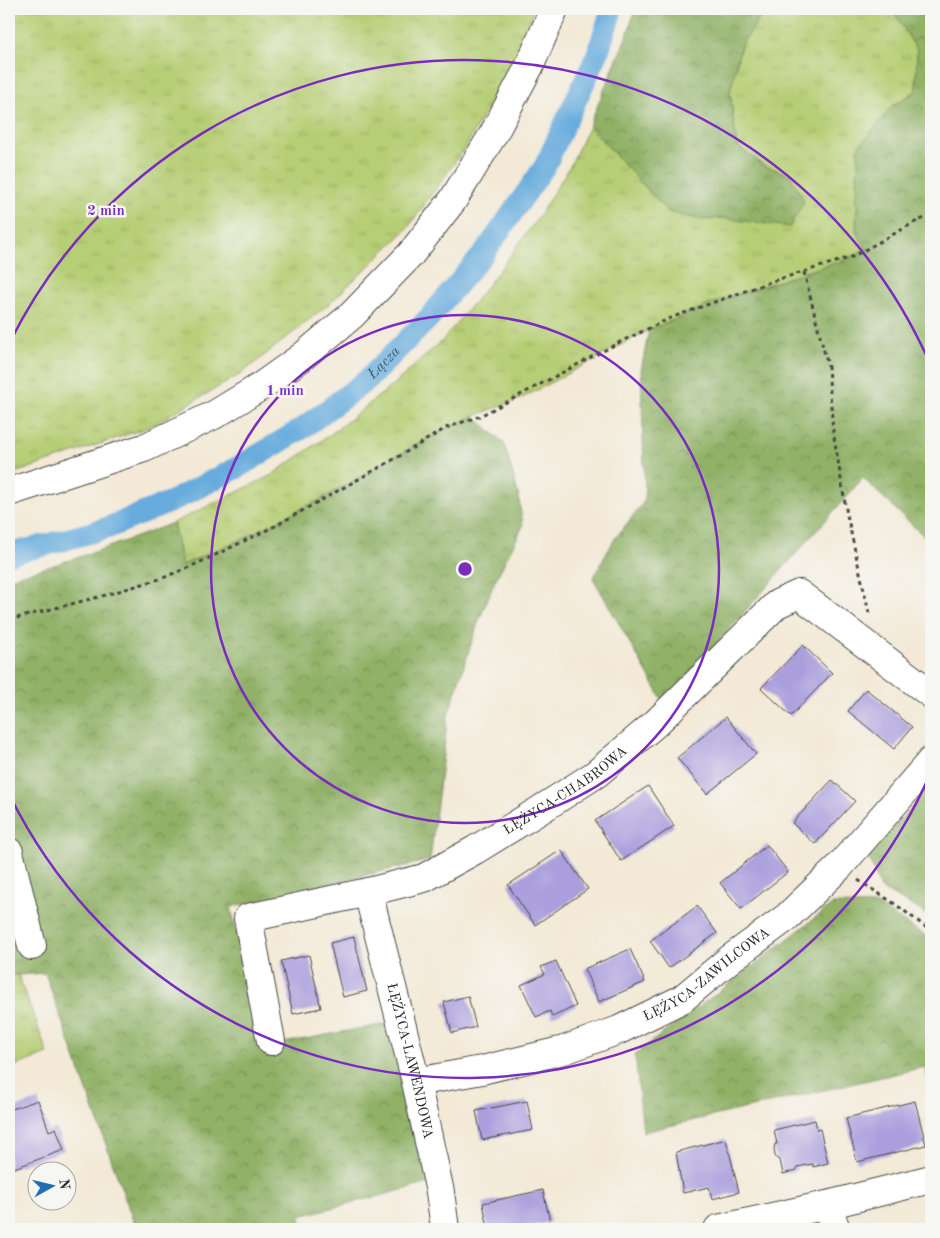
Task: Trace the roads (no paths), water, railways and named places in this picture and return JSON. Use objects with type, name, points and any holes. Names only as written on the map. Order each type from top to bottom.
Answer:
[{"type":"street","points":[[9,492],[144,448],[214,415],[260,387],[302,357],[352,315],[410,254],[453,200],[494,134],[530,65],[554,9]]},
{"type":"street","name":"ŁĘŻYCA-CHABROWA","points":[[271,1041],[248,918],[424,878],[484,845],[596,774],[656,723],[777,604],[799,594],[931,694]]},
{"type":"street","name":"ŁĘŻYCA-ZAWILCOWA","points":[[416,1082],[482,1070],[564,1050],[619,1030],[682,999],[730,959],[787,917],[839,867],[931,761]]},
{"type":"street","points":[[9,852],[32,946]]},
{"type":"street","name":"ŁĘŻYCA-LAWENDOWA","points":[[368,892],[416,1082],[440,1192],[444,1229]]},
{"type":"street","points":[[718,1229],[831,1217],[931,1179]]},
{"type":"waterway","name":"Łącza","points":[[9,554],[107,528],[170,502],[235,469],[303,428],[367,380],[428,319],[485,252],[545,166],[597,55],[612,9]]}]
